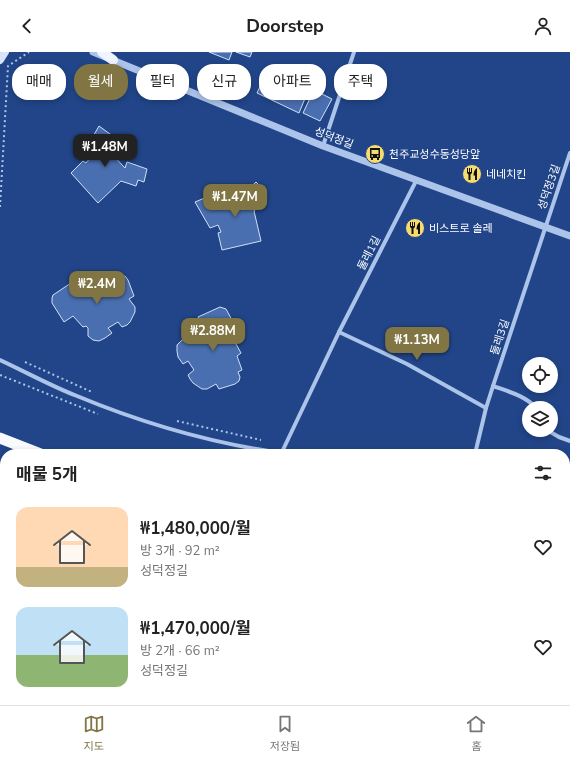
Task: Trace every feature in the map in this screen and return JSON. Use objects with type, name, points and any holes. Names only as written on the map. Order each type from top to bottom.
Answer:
[{"type":"highway","points":[[0,438],[28,449]]},
{"type":"main road","points":[[0,60],[5,52]]},
{"type":"main road","points":[[102,52],[113,60]]},
{"type":"street","name":"성덕정길","points":[[93,52],[323,146],[570,236]]},
{"type":"street","points":[[323,146],[354,52]]},
{"type":"street","name":"성덕정3길","points":[[545,226],[570,153]]},
{"type":"street","name":"둘레1길","points":[[283,449],[338,332],[416,181]]},
{"type":"street","name":"둘레3길","points":[[476,449],[486,408],[545,226]]},
{"type":"street","points":[[338,332],[407,364],[486,408]]},
{"type":"street","points":[[0,360],[46,383],[154,424],[224,443],[255,449]]},
{"type":"street","points":[[493,386],[511,392],[527,401]]},
{"type":"street","points":[[558,436],[570,441]]},
{"type":"path","points":[[0,207],[8,66],[29,52]]},
{"type":"path","points":[[22,360],[93,392]]},
{"type":"path","points":[[174,421],[266,442]]},
{"type":"building","points":[[209,52],[232,52],[229,60]]},
{"type":"building","points":[[236,52],[252,52],[250,57]]},
{"type":"building","points":[[326,96],[332,99],[320,121],[303,113],[309,100],[326,100]]},
{"type":"building","points":[[272,100],[304,100],[299,113]]},
{"type":"building","points":[[99,126],[114,137],[106,148],[125,168],[127,162],[147,169],[144,182],[138,180],[136,186],[121,181],[98,203],[71,173],[83,161],[86,163],[91,157],[84,152]]},
{"type":"building","points":[[256,182],[266,192],[262,196],[266,200],[254,211],[261,241],[222,250],[218,233],[221,232],[218,225],[210,228],[195,202],[212,195],[218,207],[245,200],[241,196]]},
{"type":"building","points":[[113,274],[115,278],[125,276],[128,280],[134,296],[129,299],[135,307],[135,312],[127,325],[122,327],[118,322],[108,328],[112,333],[99,341],[93,340],[88,336],[88,328],[86,326],[83,327],[73,316],[64,322],[52,303],[52,298],[53,295],[74,281],[79,288],[96,276],[99,280]]},
{"type":"building","points":[[220,307],[226,309],[238,331],[231,335],[241,353],[237,356],[242,370],[238,372],[240,377],[239,381],[235,384],[219,389],[216,384],[207,389],[202,389],[190,379],[188,375],[194,370],[188,361],[183,364],[178,357],[177,345],[182,340],[192,339],[191,336],[203,327],[198,317]]},
{"type":"place","name":"천주교성수동성당앞","points":[[375,154]]},
{"type":"place","name":"네네치킨","points":[[472,174]]},
{"type":"place","name":"비스트로 솔레","points":[[415,228]]}]
